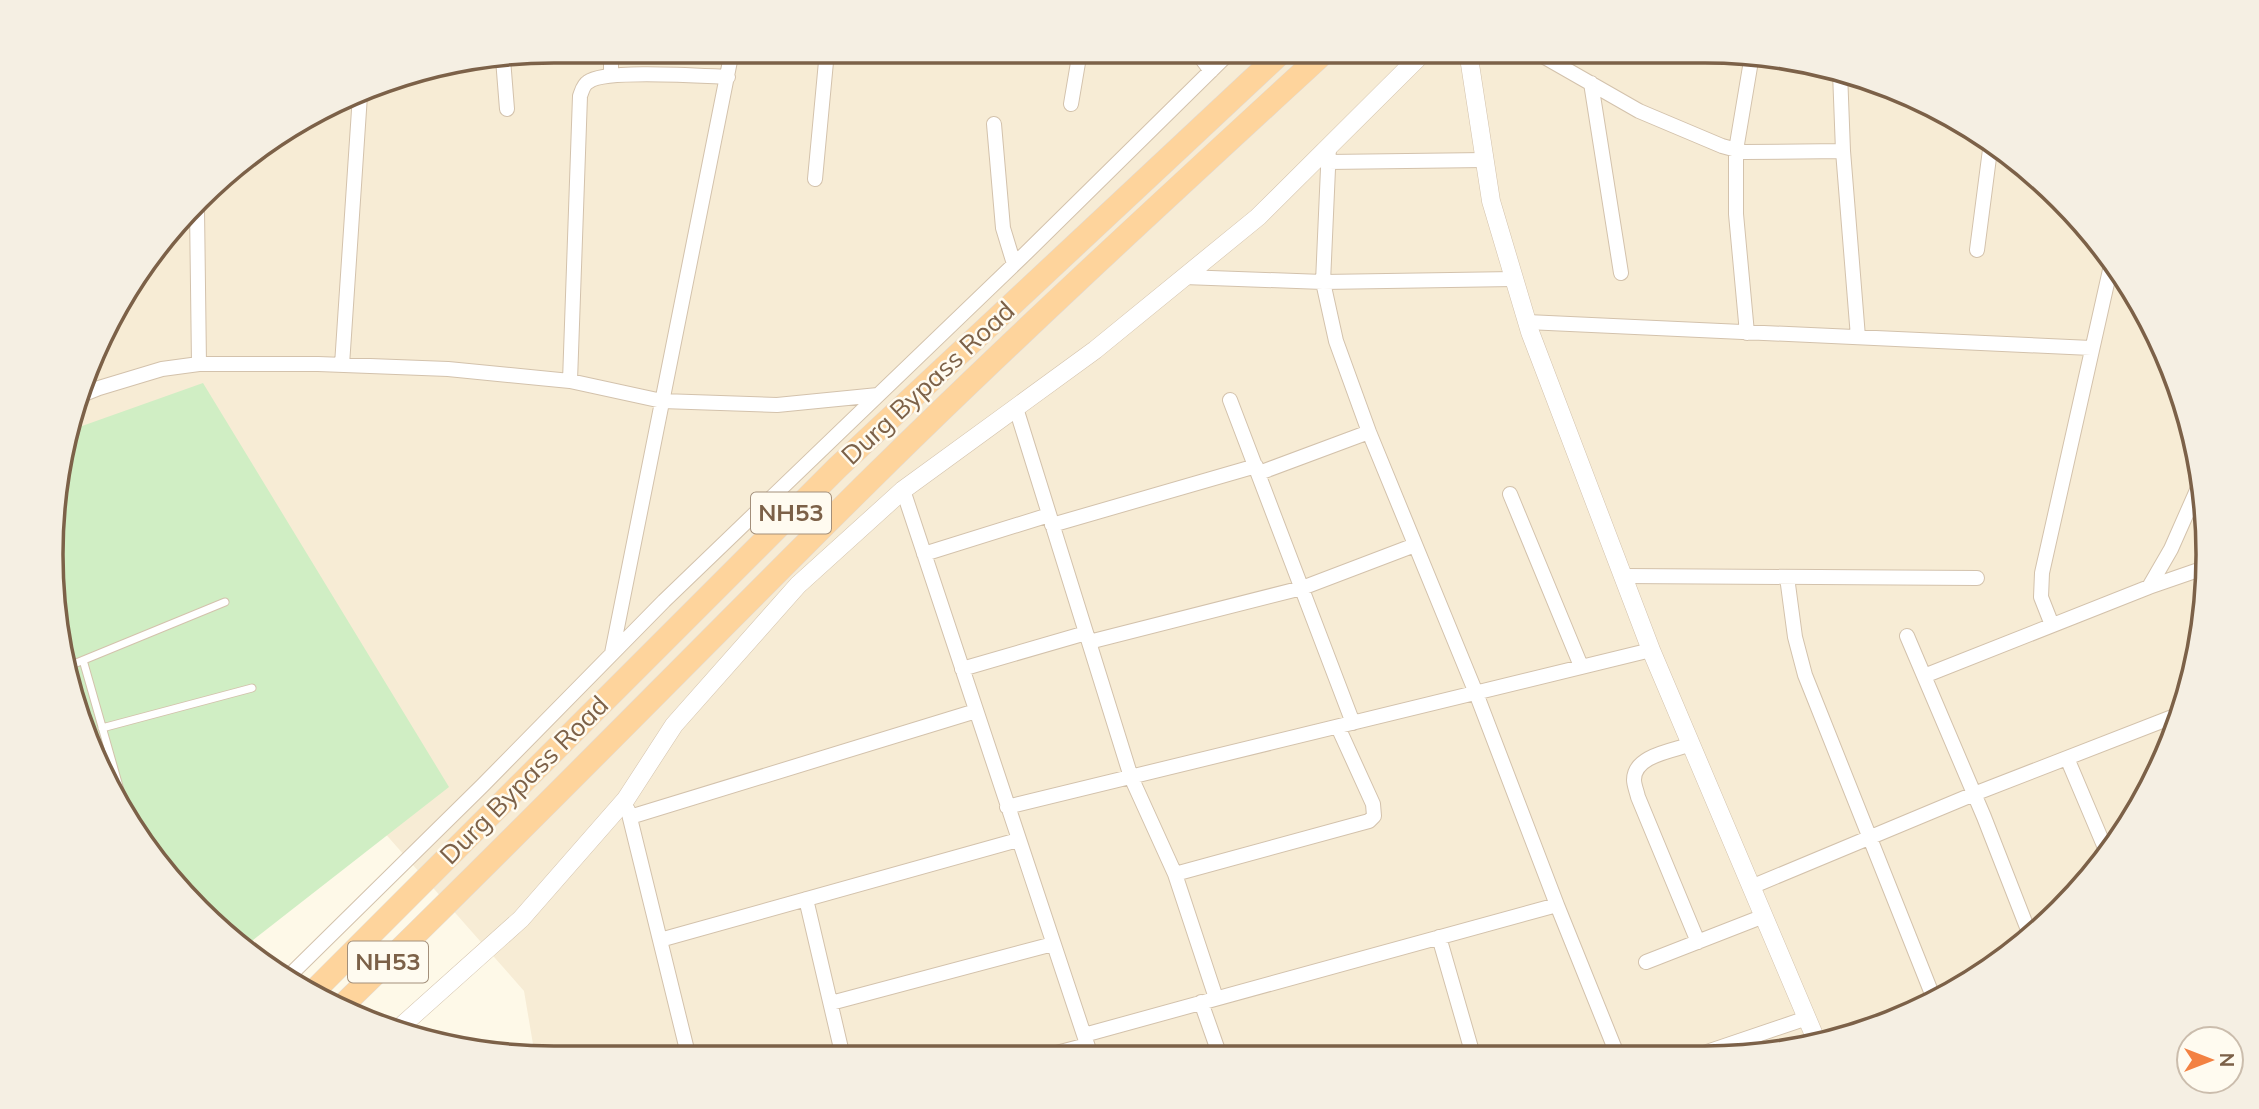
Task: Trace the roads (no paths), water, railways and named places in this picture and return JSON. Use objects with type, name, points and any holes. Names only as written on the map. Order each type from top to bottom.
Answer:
[{"type":"highway","name":"Durg Bypass Road","points":[[319,985],[838,467],[1270,63]]},
{"type":"highway","name":"Durg Bypass Road","points":[[348,1000],[435,917],[877,474],[1313,63]]},
{"type":"street","points":[[611,63],[611,75]]},
{"type":"street","points":[[611,655],[730,63]]},
{"type":"street","points":[[815,179],[826,63]]},
{"type":"street","points":[[1071,104],[1078,63]]},
{"type":"street","points":[[1205,63],[1211,71]]},
{"type":"street","points":[[294,971],[674,592],[1219,63]]},
{"type":"street","points":[[405,1023],[522,919],[626,799],[674,725],[798,586],[903,490],[1095,350],[1258,217],[1329,154],[1414,63]]},
{"type":"street","points":[[1470,63],[1492,201],[1527,322],[1650,650],[1813,1034]]},
{"type":"street","points":[[1555,63],[1639,111],[1721,146],[1768,153],[1843,150]]},
{"type":"street","points":[[1747,333],[1736,214],[1736,150],[1750,65]]},
{"type":"street","points":[[504,66],[507,109]]},
{"type":"street","points":[[570,381],[580,96],[588,82],[611,75],[728,77]]},
{"type":"street","points":[[1591,83],[1621,273]]},
{"type":"street","points":[[1840,83],[1858,337]]},
{"type":"street","points":[[342,365],[359,103]]},
{"type":"street","points":[[994,124],[1003,228],[1014,264]]},
{"type":"street","points":[[1329,154],[1485,160]]},
{"type":"street","points":[[1329,154],[1323,282],[1336,341],[1369,432],[1476,693],[1614,1046]]},
{"type":"street","points":[[1978,250],[1990,155]]},
{"type":"street","points":[[197,217],[199,364]]},
{"type":"street","points":[[2052,625],[2041,597],[2042,573],[2109,275]]},
{"type":"street","points":[[1184,277],[1323,282],[1514,279]]},
{"type":"street","points":[[1527,322],[2091,348]]},
{"type":"street","points":[[91,391],[162,369],[199,364],[448,369],[570,381],[662,401],[777,405],[878,395]]},
{"type":"street","points":[[1230,400],[1353,723]]},
{"type":"street","points":[[1016,408],[1131,777],[1175,874],[1216,998]]},
{"type":"street","points":[[924,554],[1257,470],[1369,432]]},
{"type":"street","points":[[903,490],[1088,1045],[1201,1002],[1557,905]]},
{"type":"street","points":[[1510,494],[1581,666]]},
{"type":"street","points":[[2149,587],[2171,549],[2193,499]]},
{"type":"street","points":[[962,669],[1087,637],[1302,588],[1415,545]]},
{"type":"street","points":[[1924,676],[2195,571]]},
{"type":"street","points":[[1624,576],[1977,578]]},
{"type":"street","points":[[1787,577],[1805,675],[1931,990]]},
{"type":"street","points":[[1907,636],[2026,926]]},
{"type":"street","points":[[1007,807],[1650,650]]},
{"type":"street","points":[[630,817],[976,711]]},
{"type":"street","points":[[1751,887],[1974,794],[2167,720]]},
{"type":"street","points":[[1175,874],[1369,821],[1374,816],[1373,804],[1338,727]]},
{"type":"street","points":[[1692,744],[1643,761],[1637,767],[1634,780],[1638,797],[1698,942]]},
{"type":"street","points":[[2067,758],[2103,842]]},
{"type":"street","points":[[626,799],[686,1046]]},
{"type":"street","points":[[660,940],[1018,840]]},
{"type":"street","points":[[806,899],[841,1046]]},
{"type":"street","points":[[1646,962],[1764,916]]},
{"type":"street","points":[[1439,937],[1470,1046]]},
{"type":"street","points":[[831,1003],[1053,944]]},
{"type":"street","points":[[1201,1002],[1216,1046]]},
{"type":"street","points":[[1727,1045],[1807,1018]]},
{"type":"lane","points":[[75,663],[225,602]]},
{"type":"lane","points":[[83,660],[116,775]]},
{"type":"lane","points":[[102,728],[252,688]]}]
